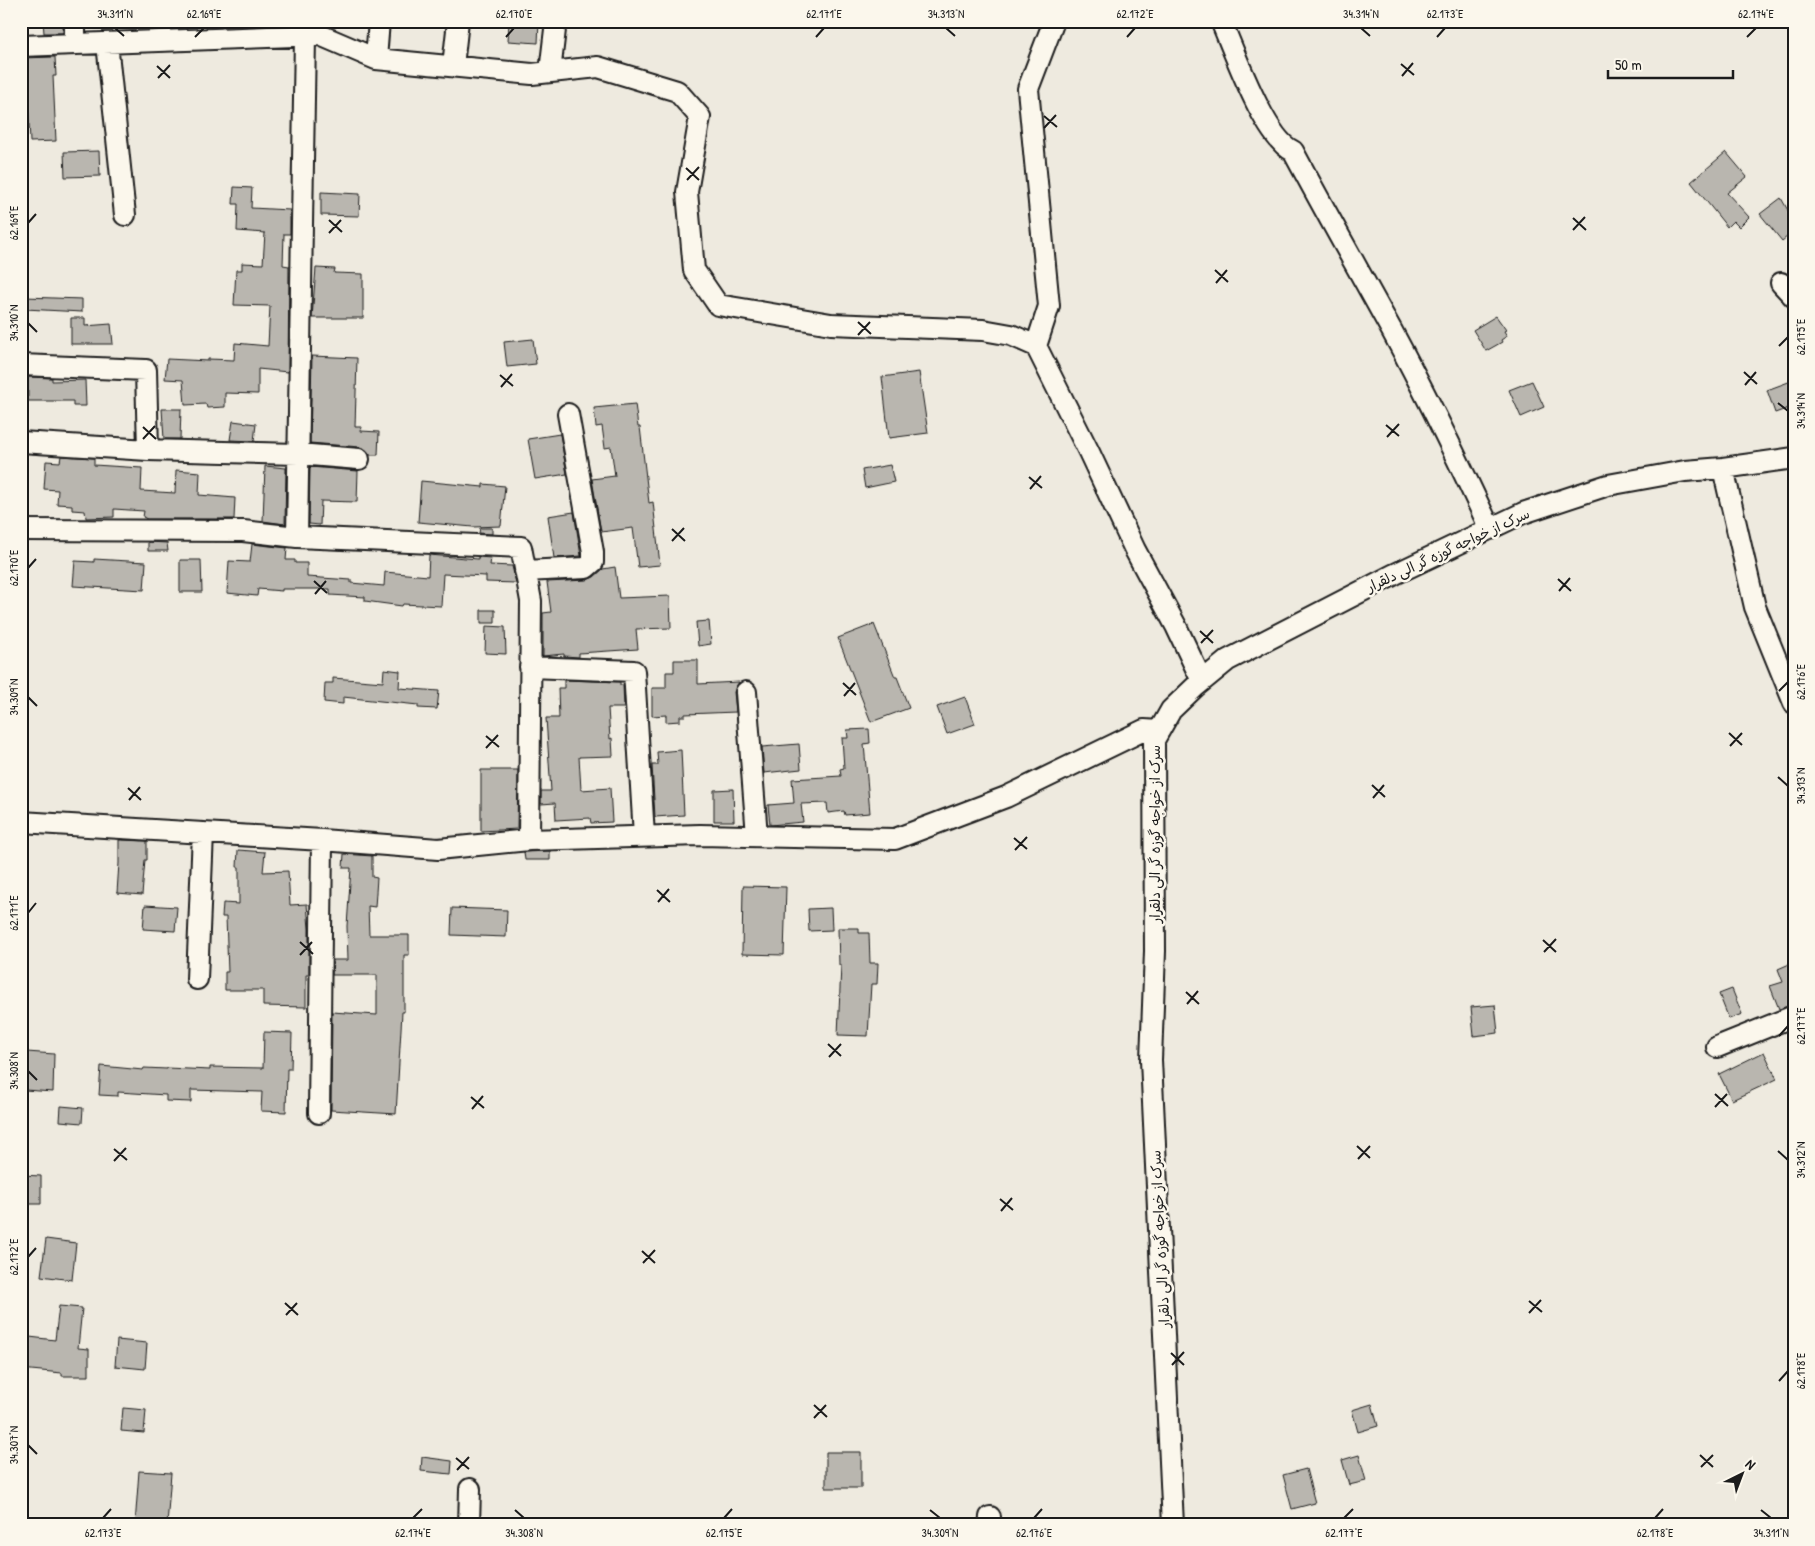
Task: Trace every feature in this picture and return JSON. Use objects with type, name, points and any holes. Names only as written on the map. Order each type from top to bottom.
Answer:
[{"type":"street","points":[[75,21],[75,44]]},
{"type":"street","points":[[376,59],[379,21]]},
{"type":"street","points":[[453,66],[458,21]]},
{"type":"street","points":[[550,72],[556,21]]},
{"type":"street","points":[[1036,346],[1049,306],[1028,89],[1054,21]]},
{"type":"street","points":[[1221,21],[1264,119],[1284,147],[1293,151],[1452,446],[1490,529]]},
{"type":"street","points":[[21,46],[107,43],[279,29],[305,36],[320,35],[376,59],[532,74],[598,67],[677,91],[700,117],[687,192],[694,270],[718,305],[831,324],[983,330],[1011,335],[1036,346],[1135,550],[1176,626],[1202,681]]},
{"type":"street","points":[[297,537],[305,36]]},
{"type":"street","points":[[107,43],[126,215]]},
{"type":"street","points":[[21,365],[146,370],[148,450]]},
{"type":"street","points":[[525,571],[586,568],[593,562],[593,552],[568,414]]},
{"type":"street","points":[[21,442],[148,450],[298,454],[359,459]]},
{"type":"street","name":"سرک از خواجه گوزه گر الی دلقرار","points":[[1173,1525],[1152,1060],[1155,951],[1154,740],[1171,710],[1228,660],[1395,574],[1524,513],[1608,485],[1684,471],[1723,468],[1794,458]]},
{"type":"street","points":[[1723,468],[1755,607],[1794,703]]},
{"type":"street","points":[[21,530],[243,532],[297,537],[521,547],[531,601],[530,840]]},
{"type":"street","points":[[530,667],[634,671],[644,836]]},
{"type":"street","points":[[746,692],[757,836]]},
{"type":"street","points":[[21,822],[438,849],[530,840],[644,836],[895,839],[1006,797],[1144,730],[1159,731]]},
{"type":"street","points":[[197,979],[203,833]]},
{"type":"street","points":[[319,1113],[322,840]]},
{"type":"street","points":[[1717,1047],[1794,1016]]},
{"type":"street","points":[[469,1525],[470,1489]]},
{"type":"building","points":[[43,21],[63,21],[63,33],[44,33]]},
{"type":"building","points":[[509,21],[539,21],[538,43],[508,41]]},
{"type":"building","points":[[55,57],[56,76],[53,76],[56,141],[30,142],[27,77],[21,78],[21,58]]},
{"type":"building","points":[[99,151],[100,176],[65,177],[64,152]]},
{"type":"building","points":[[1726,152],[1747,177],[1727,193],[1749,217],[1739,227],[1733,221],[1727,227],[1691,182]]},
{"type":"building","points":[[234,187],[252,188],[251,208],[290,210],[290,234],[284,234],[283,265],[289,266],[288,372],[258,369],[258,394],[225,393],[225,407],[207,408],[206,404],[185,405],[183,380],[165,379],[167,359],[234,360],[235,343],[268,346],[270,306],[234,305],[236,270],[242,270],[242,263],[263,264],[265,233],[237,231],[238,204],[233,204]]},
{"type":"building","points":[[321,192],[360,194],[359,216],[321,215]]},
{"type":"building","points":[[1781,198],[1794,221],[1794,231],[1782,241],[1760,214]]},
{"type":"building","points":[[316,268],[335,269],[334,273],[363,274],[363,318],[312,318]]},
{"type":"building","points":[[25,297],[82,299],[82,312],[25,309]]},
{"type":"building","points":[[1496,316],[1506,330],[1504,331],[1507,336],[1501,340],[1502,342],[1486,351],[1473,330]]},
{"type":"building","points":[[71,318],[85,318],[85,326],[111,324],[113,344],[71,344]]},
{"type":"building","points":[[533,339],[536,364],[507,367],[504,342]]},
{"type":"building","points":[[312,356],[357,358],[355,427],[362,427],[361,431],[379,432],[378,455],[370,455],[360,447],[310,443]]},
{"type":"building","points":[[919,372],[928,433],[889,438],[882,377]]},
{"type":"building","points":[[28,377],[52,378],[52,381],[85,380],[86,406],[73,406],[73,401],[28,401]]},
{"type":"building","points":[[1794,380],[1794,406],[1775,413],[1767,390]]},
{"type":"building","points":[[1532,381],[1544,407],[1521,417],[1509,390]]},
{"type":"building","points":[[635,404],[638,427],[640,427],[649,503],[653,502],[660,565],[638,567],[633,528],[601,532],[592,479],[615,476],[611,447],[605,448],[602,426],[596,427],[594,408]]},
{"type":"building","points":[[162,409],[181,409],[180,439],[164,439]]},
{"type":"building","points":[[233,421],[256,424],[254,441],[230,440]]},
{"type":"building","points":[[560,434],[567,474],[535,479],[528,439]]},
{"type":"building","points":[[61,456],[94,458],[94,465],[142,468],[141,491],[175,493],[176,470],[200,472],[199,495],[235,498],[234,519],[147,519],[143,517],[144,511],[114,509],[114,517],[86,518],[85,511],[72,510],[72,505],[57,504],[58,490],[44,489],[46,461],[60,462]]},
{"type":"building","points":[[890,465],[894,482],[865,488],[862,470]]},
{"type":"building","points":[[265,466],[286,468],[285,524],[263,521]]},
{"type":"building","points":[[310,467],[358,471],[357,502],[321,501],[320,525],[309,524]]},
{"type":"building","points":[[421,481],[483,487],[483,484],[505,486],[501,526],[473,527],[418,522]]},
{"type":"building","points":[[574,512],[581,556],[554,558],[548,516]]},
{"type":"building","points":[[480,528],[492,528],[492,534],[479,533]]},
{"type":"building","points":[[148,542],[167,543],[168,551],[148,551]]},
{"type":"building","points":[[252,544],[287,548],[286,560],[295,560],[295,563],[307,563],[307,577],[351,580],[351,583],[384,586],[385,572],[428,576],[429,555],[478,559],[478,557],[491,558],[490,565],[512,566],[516,583],[486,582],[486,576],[443,574],[441,606],[403,604],[402,606],[365,601],[365,597],[330,595],[330,589],[282,589],[282,591],[258,589],[257,596],[227,593],[229,561],[250,562]]},
{"type":"building","points":[[94,559],[146,562],[144,590],[73,586],[75,561],[94,562]]},
{"type":"building","points":[[180,560],[201,560],[202,592],[180,592]]},
{"type":"building","points":[[615,567],[619,598],[670,596],[671,628],[636,629],[638,649],[579,653],[579,657],[564,656],[564,654],[543,656],[543,613],[551,612],[547,582],[587,580],[603,569]]},
{"type":"building","points":[[481,610],[495,610],[495,623],[481,623]]},
{"type":"building","points":[[709,621],[711,644],[698,646],[696,622]]},
{"type":"building","points":[[874,624],[909,708],[871,722],[838,638]]},
{"type":"building","points":[[486,626],[505,627],[506,654],[485,653]]},
{"type":"building","points":[[674,660],[698,660],[698,684],[739,682],[734,692],[736,712],[685,714],[685,716],[680,716],[680,721],[666,722],[666,715],[652,716],[652,688],[666,688],[666,672],[674,672]]},
{"type":"building","points":[[384,669],[400,671],[399,688],[439,691],[437,709],[418,708],[418,705],[343,697],[343,704],[324,702],[325,683],[333,683],[333,678],[383,682]]},
{"type":"building","points":[[564,680],[620,682],[620,685],[623,685],[624,708],[608,708],[613,756],[579,757],[581,790],[610,788],[612,822],[591,823],[590,818],[556,820],[555,803],[541,804],[541,791],[551,791],[546,718],[559,718],[558,688],[564,688]]},
{"type":"building","points":[[965,697],[975,724],[947,734],[937,707]]},
{"type":"building","points":[[869,729],[870,743],[864,744],[870,813],[845,815],[844,811],[828,813],[827,803],[801,804],[803,822],[770,825],[768,805],[794,803],[792,779],[841,776],[840,769],[844,768],[842,738],[848,738],[847,730]]},
{"type":"building","points":[[799,744],[801,769],[764,773],[762,747]]},
{"type":"building","points":[[681,750],[684,815],[655,817],[652,765],[658,765],[657,752]]},
{"type":"building","points":[[481,770],[518,770],[517,829],[481,831]]},
{"type":"building","points":[[733,789],[734,821],[714,821],[714,790]]},
{"type":"building","points":[[119,840],[147,841],[147,860],[145,860],[142,895],[117,893]]},
{"type":"building","points":[[238,850],[265,852],[263,872],[288,871],[290,905],[307,904],[309,975],[306,975],[306,1007],[263,1006],[263,990],[225,990],[225,972],[228,972],[226,917],[222,917],[223,903],[239,904]]},
{"type":"building","points":[[550,851],[550,860],[525,860],[524,852]]},
{"type":"building","points":[[344,854],[372,856],[372,877],[377,878],[375,907],[368,906],[369,935],[409,935],[409,955],[404,955],[404,1012],[402,1012],[396,1114],[331,1110],[332,1012],[377,1015],[377,975],[332,975],[333,960],[348,960],[347,926],[351,868],[343,868]]},
{"type":"building","points":[[743,886],[786,887],[784,955],[742,954]]},
{"type":"building","points":[[145,905],[177,907],[175,931],[143,929]]},
{"type":"building","points":[[452,908],[507,910],[506,937],[451,935]]},
{"type":"building","points":[[831,908],[832,930],[809,931],[808,909]]},
{"type":"building","points":[[838,928],[859,928],[859,933],[869,933],[870,963],[878,963],[877,984],[871,984],[868,1036],[838,1035],[841,965],[839,965]]},
{"type":"building","points":[[1794,962],[1794,1004],[1779,1009],[1770,986],[1783,982],[1778,969]]},
{"type":"building","points":[[1732,989],[1742,1014],[1729,1019],[1719,994]]},
{"type":"building","points":[[1495,1005],[1498,1033],[1474,1036],[1471,1007]]},
{"type":"building","points":[[264,1032],[292,1033],[291,1069],[287,1069],[286,1112],[261,1111],[262,1092],[191,1090],[191,1102],[166,1101],[166,1095],[118,1092],[118,1096],[99,1095],[101,1066],[143,1070],[144,1068],[210,1070],[210,1067],[263,1068]]},
{"type":"building","points":[[27,1052],[54,1054],[53,1092],[25,1090]]},
{"type":"building","points":[[1764,1052],[1777,1079],[1732,1100],[1719,1074]]},
{"type":"building","points":[[61,1106],[83,1108],[82,1123],[60,1121]]},
{"type":"building","points":[[21,1175],[41,1176],[41,1204],[21,1204]]},
{"type":"building","points":[[46,1239],[76,1243],[72,1280],[41,1276]]},
{"type":"building","points":[[59,1306],[82,1308],[78,1348],[89,1349],[89,1376],[62,1376],[62,1373],[21,1369],[21,1336],[55,1340]]},
{"type":"building","points":[[117,1340],[147,1343],[145,1369],[115,1366]]},
{"type":"building","points":[[1372,1404],[1378,1426],[1358,1432],[1352,1410]]},
{"type":"building","points":[[123,1408],[146,1410],[144,1433],[121,1431]]},
{"type":"building","points":[[826,1452],[861,1452],[861,1488],[826,1488]]},
{"type":"building","points":[[1359,1455],[1366,1481],[1349,1485],[1342,1460]]},
{"type":"building","points":[[422,1457],[452,1461],[451,1474],[421,1471]]},
{"type":"building","points":[[1306,1469],[1315,1503],[1292,1509],[1283,1475]]},
{"type":"building","points":[[139,1471],[171,1473],[167,1525],[135,1525]]}]
